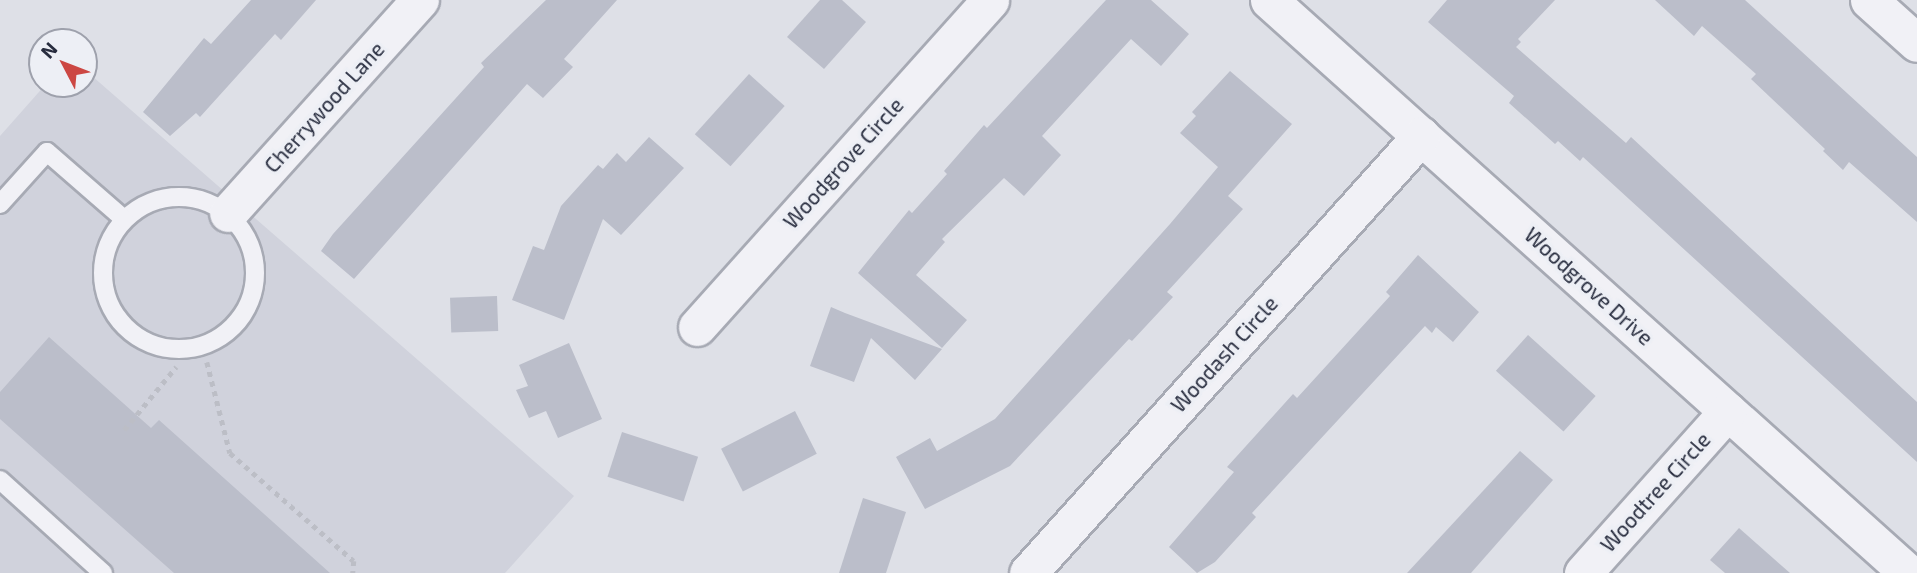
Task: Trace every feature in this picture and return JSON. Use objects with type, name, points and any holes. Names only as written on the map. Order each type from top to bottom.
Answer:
[{"type":"street","name":"Cherrywood Lane","points":[[228,213],[420,0]]},
{"type":"street","name":"Woodgrove Circle","points":[[697,327],[990,0]]},
{"type":"street","name":"Woodgrove Drive","points":[[1269,0],[1909,573]]},
{"type":"street","points":[[1869,0],[1917,43]]},
{"type":"street","name":"Woodash Circle","points":[[1028,573],[1421,136]]},
{"type":"street","name":"Woodtree Circle","points":[[1583,573],[1728,411]]},
{"type":"lane","points":[[0,204],[47,152],[124,219]]},
{"type":"lane","points":[[188,196],[228,213],[247,236],[255,261],[254,287],[246,311],[229,331],[206,345],[181,350],[155,346],[132,334],[109,303],[102,265],[109,240],[124,219],[143,205],[165,197],[188,196]]},
{"type":"lane","points":[[0,480],[103,573]]},
{"type":"path","points":[[207,362],[230,453],[354,561],[353,573]]},
{"type":"path","points":[[124,430],[176,367]]},
{"type":"shaded area","points":[[98,81],[574,496],[505,573],[0,573],[0,136],[34,98],[98,98]]},
{"type":"building","points":[[251,0],[316,0],[281,40],[275,34],[200,117],[196,113],[170,136],[143,112],[204,38],[211,44]]},
{"type":"building","points":[[546,0],[617,0],[564,59],[573,67],[543,98],[527,84],[354,279],[321,251],[333,234],[484,67],[481,63]]},
{"type":"building","points":[[820,0],[842,0],[866,22],[824,69],[787,37]]},
{"type":"building","points":[[1106,0],[1151,0],[1189,34],[1161,66],[1131,39],[1042,136],[1061,155],[1024,196],[1004,178],[942,239],[945,242],[916,275],[967,320],[942,348],[858,273],[909,210],[912,213],[947,174],[944,171],[984,125],[987,128]]},
{"type":"building","points":[[1447,0],[1555,0],[1518,39],[1521,42],[1516,47],[1626,143],[1631,137],[1917,402],[1917,462],[1583,157],[1580,161],[1558,141],[1555,144],[1509,103],[1514,96],[1428,22]]},
{"type":"building","points":[[1655,0],[1745,0],[1917,157],[1917,222],[1849,162],[1843,170],[1823,151],[1825,149],[1751,79],[1756,74],[1702,26],[1694,36]]},
{"type":"building","points":[[1230,71],[1292,124],[1228,196],[1243,209],[1167,292],[1173,297],[1132,341],[1129,339],[1010,466],[925,509],[896,457],[930,438],[937,451],[995,419],[1170,224],[1218,167],[1180,133],[1196,116],[1192,112]]},
{"type":"building","points":[[749,74],[785,106],[730,166],[695,134]]},
{"type":"building","points":[[649,137],[684,168],[621,235],[603,219],[564,320],[512,300],[533,246],[544,250],[561,206],[598,165],[603,169],[617,153],[626,162]]},
{"type":"building","points":[[1418,255],[1479,312],[1453,342],[1436,327],[1432,333],[1425,326],[1252,513],[1256,517],[1215,562],[1197,573],[1169,547],[1234,472],[1227,467],[1293,394],[1297,398],[1390,296],[1386,292]]},
{"type":"building","points":[[497,296],[498,331],[451,333],[450,298]]},
{"type":"building","points":[[831,307],[942,349],[915,380],[871,338],[854,382],[810,366]]},
{"type":"building","points":[[1528,335],[1596,396],[1564,432],[1496,371]]},
{"type":"building","points":[[49,337],[151,428],[159,420],[330,573],[174,573],[0,419],[0,392]]},
{"type":"building","points":[[569,343],[602,419],[558,438],[546,411],[529,418],[516,390],[528,386],[519,365]]},
{"type":"building","points":[[795,411],[817,454],[743,491],[721,449]]},
{"type":"building","points":[[622,432],[698,457],[684,501],[607,477]]},
{"type":"building","points":[[1520,451],[1553,480],[1471,573],[1407,573]]},
{"type":"building","points":[[863,498],[906,512],[886,573],[839,573]]},
{"type":"building","points":[[1739,528],[1790,573],[1725,573],[1710,560]]}]
